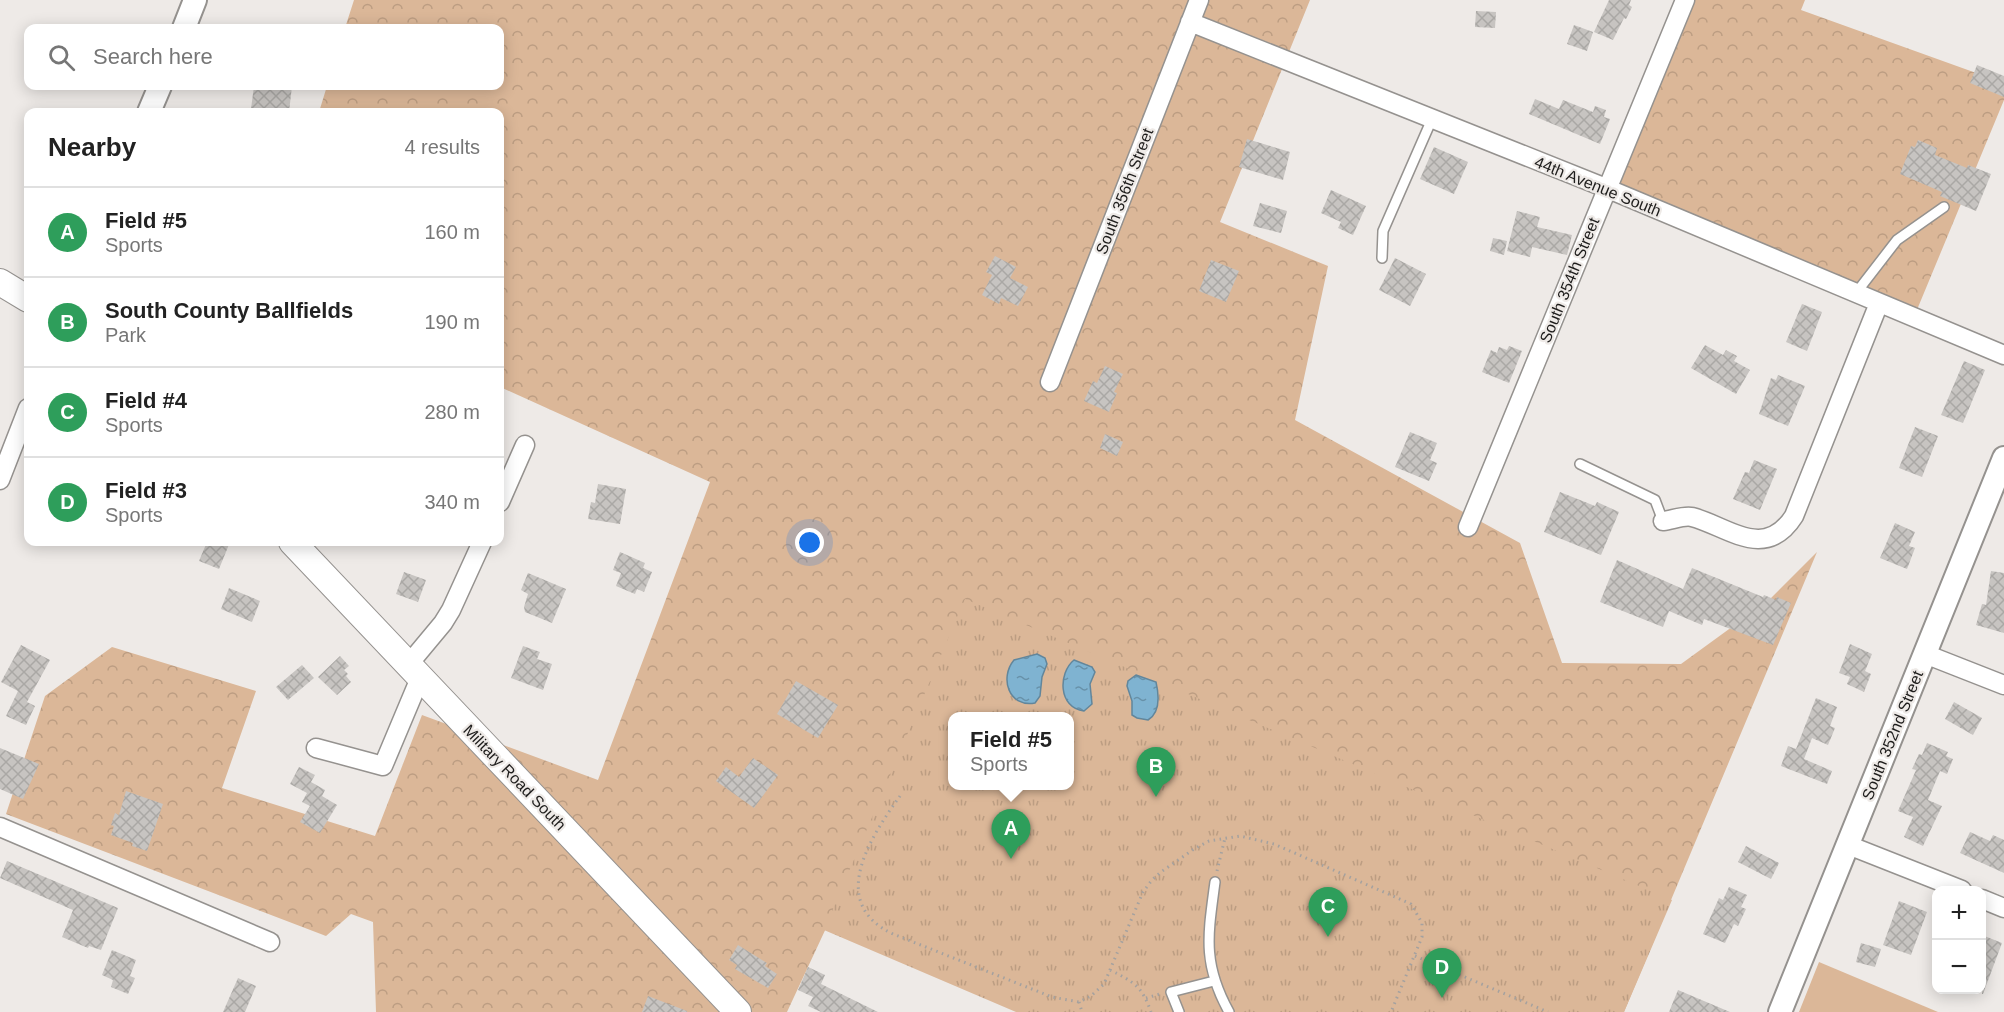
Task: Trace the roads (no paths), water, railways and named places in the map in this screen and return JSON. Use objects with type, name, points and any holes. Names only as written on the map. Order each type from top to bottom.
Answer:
[{"type":"main road","points":[[0,282],[24,297]]},
{"type":"main road","name":"Military Road South","points":[[296,546],[738,1012]]},
{"type":"street","points":[[186,24],[195,0]]},
{"type":"street","name":"South 356th Street","points":[[1050,382],[1199,0]]},
{"type":"street","name":"South 354th Street","points":[[1468,527],[1685,0]]},
{"type":"street","name":"44th Avenue South","points":[[1190,22],[1606,188],[2004,355]]},
{"type":"street","points":[[151,108],[158,90]]},
{"type":"street","points":[[1663,521],[1690,517],[1737,536],[1752,538],[1765,538],[1781,531],[1789,524],[1879,303]]},
{"type":"street","points":[[0,480],[24,418]]},
{"type":"street","points":[[504,493],[525,445]]},
{"type":"street","name":"South 352nd Street","points":[[1780,1012],[2004,458]]},
{"type":"street","points":[[316,748],[383,766],[414,672],[447,616],[480,546]]},
{"type":"street","points":[[1925,654],[2004,686]]},
{"type":"street","points":[[0,827],[270,942]]},
{"type":"street","points":[[1848,845],[1950,886]]},
{"type":"street","points":[[1986,900],[2004,908]]},
{"type":"lane","points":[[1382,258],[1383,231],[1432,119]]},
{"type":"lane","points":[[1856,293],[1897,240],[1944,207]]},
{"type":"lane","points":[[1580,464],[1655,500],[1663,521]]},
{"type":"lane","points":[[1215,882],[1209,950],[1214,981],[1229,1012]]},
{"type":"lane","points":[[1179,1012],[1171,992],[1214,981]]},
{"type":"water","points":[[1037,654],[1045,658],[1047,664],[1042,677],[1040,696],[1035,703],[1019,701],[1009,690],[1007,683],[1010,667],[1014,660]]},
{"type":"water","points":[[1074,660],[1092,667],[1095,672],[1090,684],[1092,704],[1084,711],[1069,704],[1063,689],[1065,673]]},
{"type":"water","points":[[1136,675],[1156,682],[1157,708],[1148,720],[1132,715],[1132,701],[1127,686],[1128,681]]},
{"type":"place","name":"South County Ballfields","points":[[1156,797]]},
{"type":"place","name":"Field #5","points":[[1011,859]]},
{"type":"place","name":"Field #4","points":[[1328,937]]},
{"type":"place","name":"Field #3","points":[[1442,998]]}]
